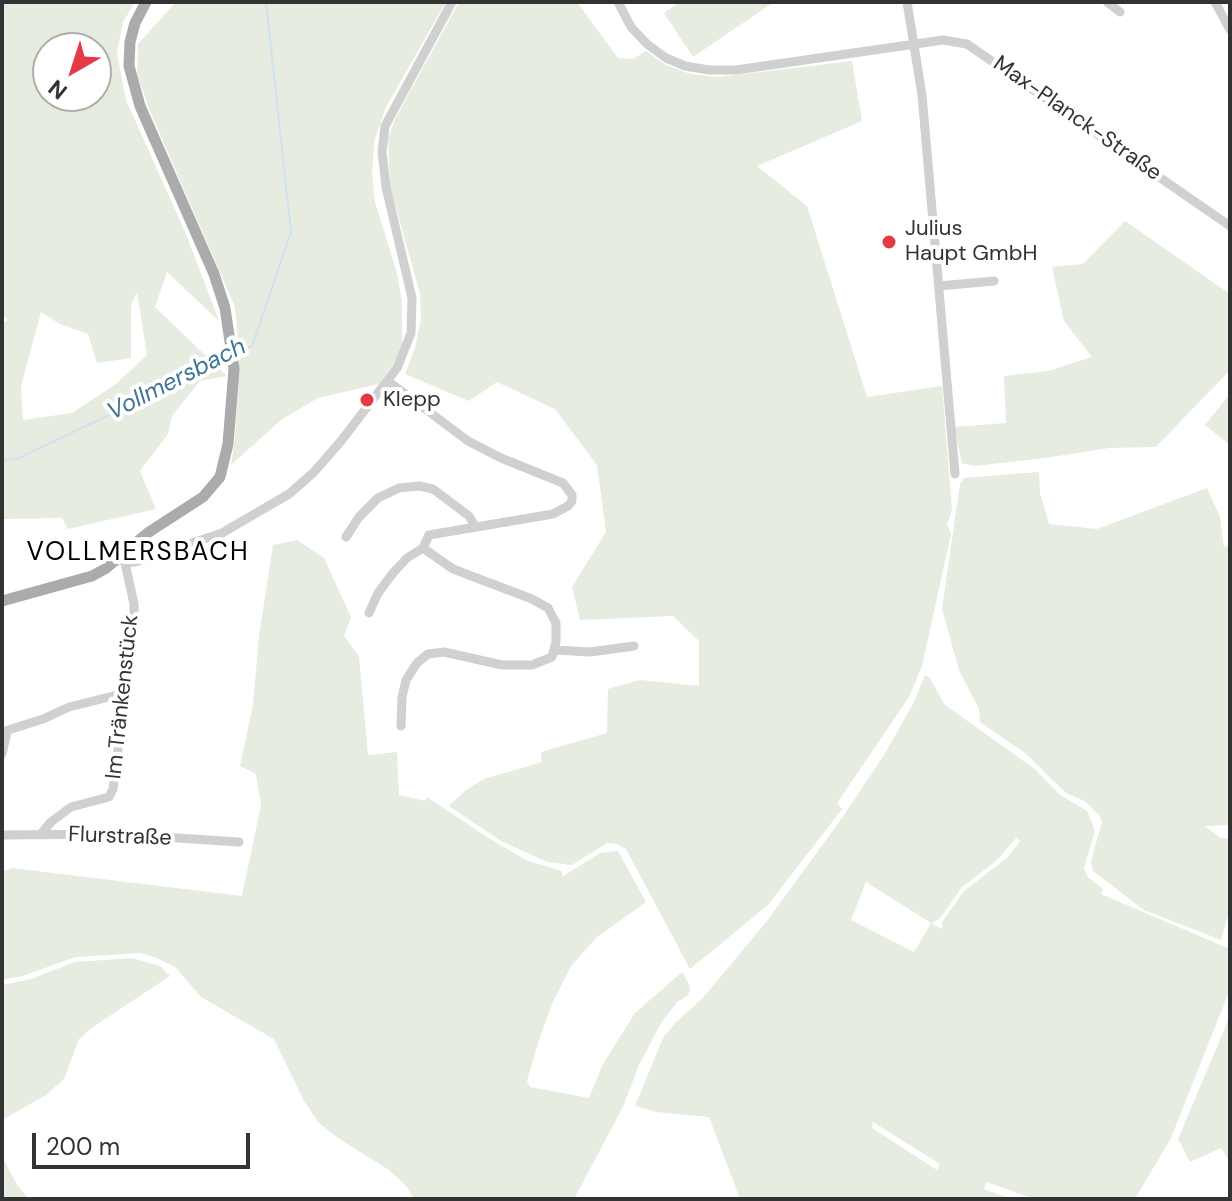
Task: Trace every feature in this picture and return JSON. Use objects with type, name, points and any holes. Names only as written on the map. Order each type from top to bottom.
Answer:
[{"type":"main road","points":[[2,601],[92,576],[122,560],[168,519],[203,497],[220,477],[228,444],[234,369],[225,308],[214,274],[145,119],[129,66],[135,23],[146,2]]},
{"type":"street","points":[[122,560],[157,555],[222,533],[289,494],[332,451],[388,381],[407,346],[412,319],[408,275],[386,187],[382,152],[385,126],[452,2]]},
{"type":"street","name":"Max-Planck-Straße","points":[[618,2],[631,27],[647,44],[666,58],[685,66],[709,70],[736,70],[943,40],[976,48],[1230,226]]},
{"type":"street","points":[[907,2],[924,111],[955,474]]},
{"type":"street","points":[[1107,2],[1120,12]]},
{"type":"street","points":[[1215,2],[1230,30]]},
{"type":"street","points":[[939,286],[994,281]]},
{"type":"street","points":[[369,613],[378,593],[393,573],[407,558],[423,548],[429,535],[553,514],[568,506],[572,495],[563,483],[468,441],[388,381]]},
{"type":"street","points":[[346,537],[359,517],[378,498],[399,488],[419,486],[433,489],[469,516],[475,526]]},
{"type":"street","points":[[401,726],[400,709],[406,680],[417,663],[428,654],[444,652],[478,661],[532,665],[552,657],[555,650],[556,623],[548,608],[453,569],[423,548]]},
{"type":"street","name":"Im Tränkenstück","points":[[40,835],[71,807],[109,797],[113,789],[134,621],[134,604],[122,560]]},
{"type":"street","points":[[555,650],[590,652],[634,646]]},
{"type":"street","points":[[2,754],[4,732],[69,707],[125,693]]},
{"type":"street","name":"Flurstraße","points":[[2,835],[117,834],[239,842]]},
{"type":"shaded area","points":[[2,2],[135,2],[123,22],[117,53],[126,100],[186,234],[219,321],[167,272],[155,307],[227,376],[200,381],[172,416],[168,434],[140,471],[156,509],[68,529],[62,518],[2,519],[2,323],[8,320],[2,314]],"holes":[[[137,292],[147,355],[116,384],[72,413],[23,420],[21,386],[41,312],[60,324],[88,334],[97,363],[131,358],[131,306]]]},
{"type":"shaded area","points":[[176,2],[446,2],[386,107],[374,142],[372,174],[375,202],[397,273],[402,302],[402,343],[394,363],[379,384],[318,398],[281,420],[231,465],[239,356],[251,348],[239,350],[235,307],[137,74],[138,44]]},
{"type":"shaded area","points":[[459,2],[577,2],[618,58],[633,59],[646,51],[666,65],[690,74],[718,77],[852,61],[862,121],[757,166],[807,206],[867,397],[942,386],[952,510],[947,524],[951,534],[922,666],[909,697],[837,803],[842,809],[768,905],[690,969],[626,849],[607,843],[572,865],[547,862],[501,841],[449,806],[484,779],[542,762],[541,752],[607,733],[608,689],[640,680],[699,686],[699,641],[673,616],[580,620],[572,587],[606,532],[597,465],[555,409],[497,382],[469,401],[405,374],[421,319],[420,293],[390,187],[388,139],[395,119]]},
{"type":"shaded area","points":[[679,2],[774,2],[693,57],[664,13]]},
{"type":"shaded area","points":[[1125,221],[1230,294],[1230,370],[1156,447],[1109,448],[974,466],[962,463],[954,427],[1006,423],[1004,376],[1048,371],[1092,357],[1064,321],[1052,267],[1083,264]]},
{"type":"shaded area","points":[[1230,394],[1230,445],[1205,425]]},
{"type":"shaded area","points":[[1039,472],[1040,493],[1049,524],[1097,529],[1207,488],[1220,517],[1224,548],[1230,544],[1230,825],[1205,826],[1219,837],[1230,839],[1230,908],[1221,940],[1144,910],[1093,871],[1091,861],[1102,822],[1098,814],[1086,802],[1066,793],[1025,753],[980,722],[979,709],[959,670],[942,609],[960,484],[964,478]]},
{"type":"shaded area","points":[[297,540],[324,558],[351,617],[344,636],[359,656],[368,755],[397,752],[399,795],[425,801],[427,797],[528,861],[562,871],[562,877],[600,853],[618,851],[646,902],[596,938],[571,966],[552,1004],[538,1043],[527,1081],[530,1087],[589,1098],[603,1064],[635,1013],[682,972],[689,984],[687,996],[677,1002],[661,1023],[639,1065],[623,1107],[574,1199],[414,1199],[407,1187],[389,1170],[319,1123],[304,1101],[274,1039],[201,997],[175,967],[157,958],[141,953],[75,957],[23,976],[2,980],[2,872],[12,868],[242,896],[261,805],[256,774],[240,766],[253,705],[259,636],[273,545]]},
{"type":"shaded area","points":[[925,675],[929,677],[945,705],[1036,770],[1060,795],[1087,811],[1095,831],[1084,868],[1088,877],[1103,889],[1101,894],[1230,949],[1230,989],[1171,1138],[1135,1199],[1035,1199],[986,1182],[984,1189],[1011,1199],[740,1199],[709,1117],[657,1112],[635,1106],[663,1038],[702,999],[767,921],[842,818],[884,755],[914,702]],"holes":[[[1016,838],[1020,841],[1007,858],[964,891],[942,922],[942,929],[932,924],[941,917],[962,887],[996,861]],[[866,882],[931,923],[914,952],[851,920]],[[873,1122],[940,1164],[937,1170],[872,1128]]]},
{"type":"shaded area","points":[[132,958],[160,966],[170,976],[90,1029],[79,1039],[64,1079],[46,1095],[2,1120],[2,985],[31,979],[75,962]]},
{"type":"shaded area","points":[[1230,1016],[1230,1162],[1221,1148],[1190,1162],[1178,1139]]},
{"type":"shaded area","points":[[2,1156],[17,1185],[29,1199],[2,1199]]},
{"type":"waterway","name":"Vollmersbach","points":[[235,355],[252,346],[291,232],[266,2]]},
{"type":"waterway","name":"Vollmersbach","points":[[2,461],[19,458],[226,359]]},
{"type":"place","name":"Julius Haupt GmbH","points":[[889,242]]},
{"type":"place","name":"Klepp","points":[[367,400]]},
{"type":"district","name":"VOLLMERSBACH","points":[[138,553]]}]
